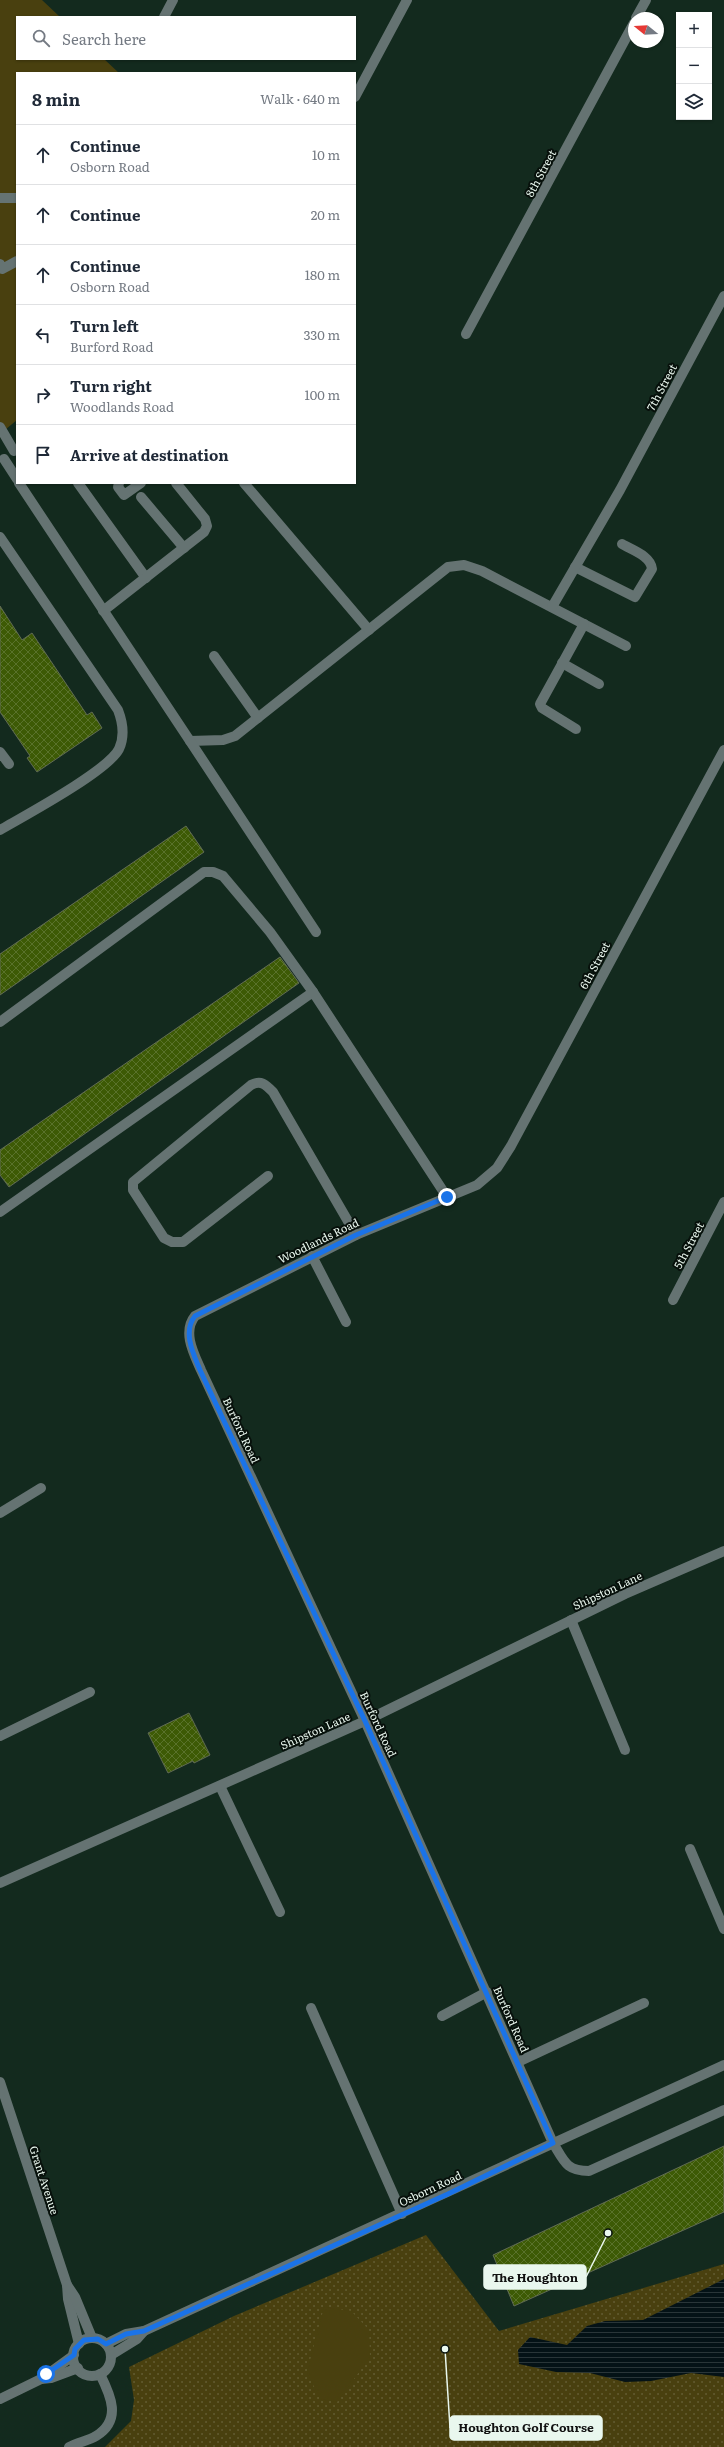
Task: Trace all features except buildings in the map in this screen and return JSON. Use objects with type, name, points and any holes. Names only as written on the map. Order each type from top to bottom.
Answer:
[{"type":"street","points":[[165,16],[173,0]]},
{"type":"street","points":[[356,95],[407,0]]},
{"type":"street","points":[[639,12],[646,0]]},
{"type":"street","name":"8th Street","points":[[466,334],[628,34]]},
{"type":"street","points":[[0,198],[16,198]]},
{"type":"street","points":[[0,264],[2,269],[16,262]]},
{"type":"street","name":"7th Street","points":[[552,607],[620,490],[724,296]]},
{"type":"street","points":[[0,427],[16,450],[2,461],[16,478]]},
{"type":"street","points":[[20,484],[316,932]]},
{"type":"street","points":[[79,484],[146,578]]},
{"type":"street","points":[[119,484],[118,487],[124,495],[140,484]]},
{"type":"street","points":[[104,611],[204,532],[207,526],[205,519],[177,484]]},
{"type":"street","points":[[245,484],[369,630]]},
{"type":"street","points":[[141,497],[184,548]]},
{"type":"street","points":[[0,537],[118,710],[123,722],[123,734],[119,749],[108,762],[68,789],[0,830]]},
{"type":"street","points":[[575,567],[635,597],[652,568],[647,559],[622,544]]},
{"type":"street","points":[[190,741],[224,740],[235,736],[448,567],[464,565],[482,571],[626,646]]},
{"type":"street","points":[[576,729],[542,708],[540,704],[584,624]]},
{"type":"street","points":[[214,656],[258,718]]},
{"type":"street","points":[[562,663],[599,684]]},
{"type":"street","name":"6th Street","points":[[477,1185],[497,1168],[511,1146],[724,750]]},
{"type":"street","points":[[0,752],[9,764]]},
{"type":"street","points":[[0,1022],[204,872],[213,872],[223,876],[270,932],[313,992],[447,1197]]},
{"type":"street","points":[[0,1212],[313,992]]},
{"type":"street","points":[[268,1176],[183,1242],[172,1242],[164,1238],[133,1190],[133,1182],[250,1085],[257,1082],[264,1083],[273,1092],[356,1235]]},
{"type":"street","name":"Woodlands Road","points":[[195,1316],[356,1235],[477,1185]]},
{"type":"street","name":"5th Street","points":[[673,1300],[724,1202]]},
{"type":"street","points":[[312,1256],[346,1322]]},
{"type":"street","name":"Burford Road","points":[[195,1316],[190,1335],[192,1351],[365,1721],[553,2143],[566,2164],[572,2169],[589,2171],[724,2110]]},
{"type":"street","points":[[0,1513],[41,1488]]},
{"type":"street","name":"Shipston Lane","points":[[0,1883],[365,1721],[625,1594],[724,1551]]},
{"type":"street","points":[[571,1620],[625,1750]]},
{"type":"street","points":[[0,1736],[90,1692]]},
{"type":"street","points":[[220,1786],[280,1912]]},
{"type":"street","points":[[690,1849],[724,1928]]},
{"type":"street","points":[[442,2016],[487,1992]]},
{"type":"street","points":[[518,2062],[644,2002]]},
{"type":"street","points":[[311,2008],[402,2214]]},
{"type":"street","name":"Osborn Road","points":[[106,2344],[126,2334],[144,2331],[402,2214],[724,2065]]},
{"type":"street","name":"Grant Avenue","points":[[0,2082],[67,2285],[68,2299],[79,2344]]},
{"type":"street","points":[[0,2117],[10,2111]]},
{"type":"street","name":"Grant Avenue","points":[[67,2285],[75,2297],[92,2338]]},
{"type":"street","name":"Osborn Road","points":[[111,2356],[137,2339],[144,2331]]},
{"type":"street","points":[[0,2399],[41,2379],[74,2355],[79,2344],[92,2338],[106,2344],[111,2356],[109,2365],[100,2374],[88,2375],[78,2368],[74,2355]]},
{"type":"street","points":[[41,2379],[52,2378],[78,2368]]},
{"type":"street","points":[[70,2447],[96,2435],[111,2420],[113,2406],[100,2374]]},
{"type":"shaded area","points":[[0,0],[42,0],[59,16],[16,16],[16,60],[105,60],[118,72],[16,72],[16,421],[0,434]]},
{"type":"shaded area","points":[[426,2235],[499,2331],[724,2264],[724,2447],[105,2447],[131,2421],[134,2400],[129,2367],[234,2316]]},
{"type":"shaded area","points":[[724,2279],[724,2377],[691,2373],[651,2381],[625,2382],[590,2373],[556,2372],[519,2364],[518,2350],[530,2337],[567,2345],[587,2326],[605,2321],[643,2320]]},
{"type":"shaded area","points":[[324,2307],[351,2311],[369,2330],[370,2357],[337,2402],[320,2399],[307,2372]]},
{"type":"place","name":"The Houghton","points":[[608,2233]]},
{"type":"place","name":"Houghton Golf Course","points":[[445,2349]]},
{"type":"route","points":[[46,2374],[74,2355],[75,2349],[84,2340],[92,2338],[98,2339],[106,2344],[126,2334],[144,2331],[448,2194],[553,2143],[545,2122],[365,1721],[200,1370],[190,1342],[192,1319],[195,1316],[356,1235],[447,1197]]}]
